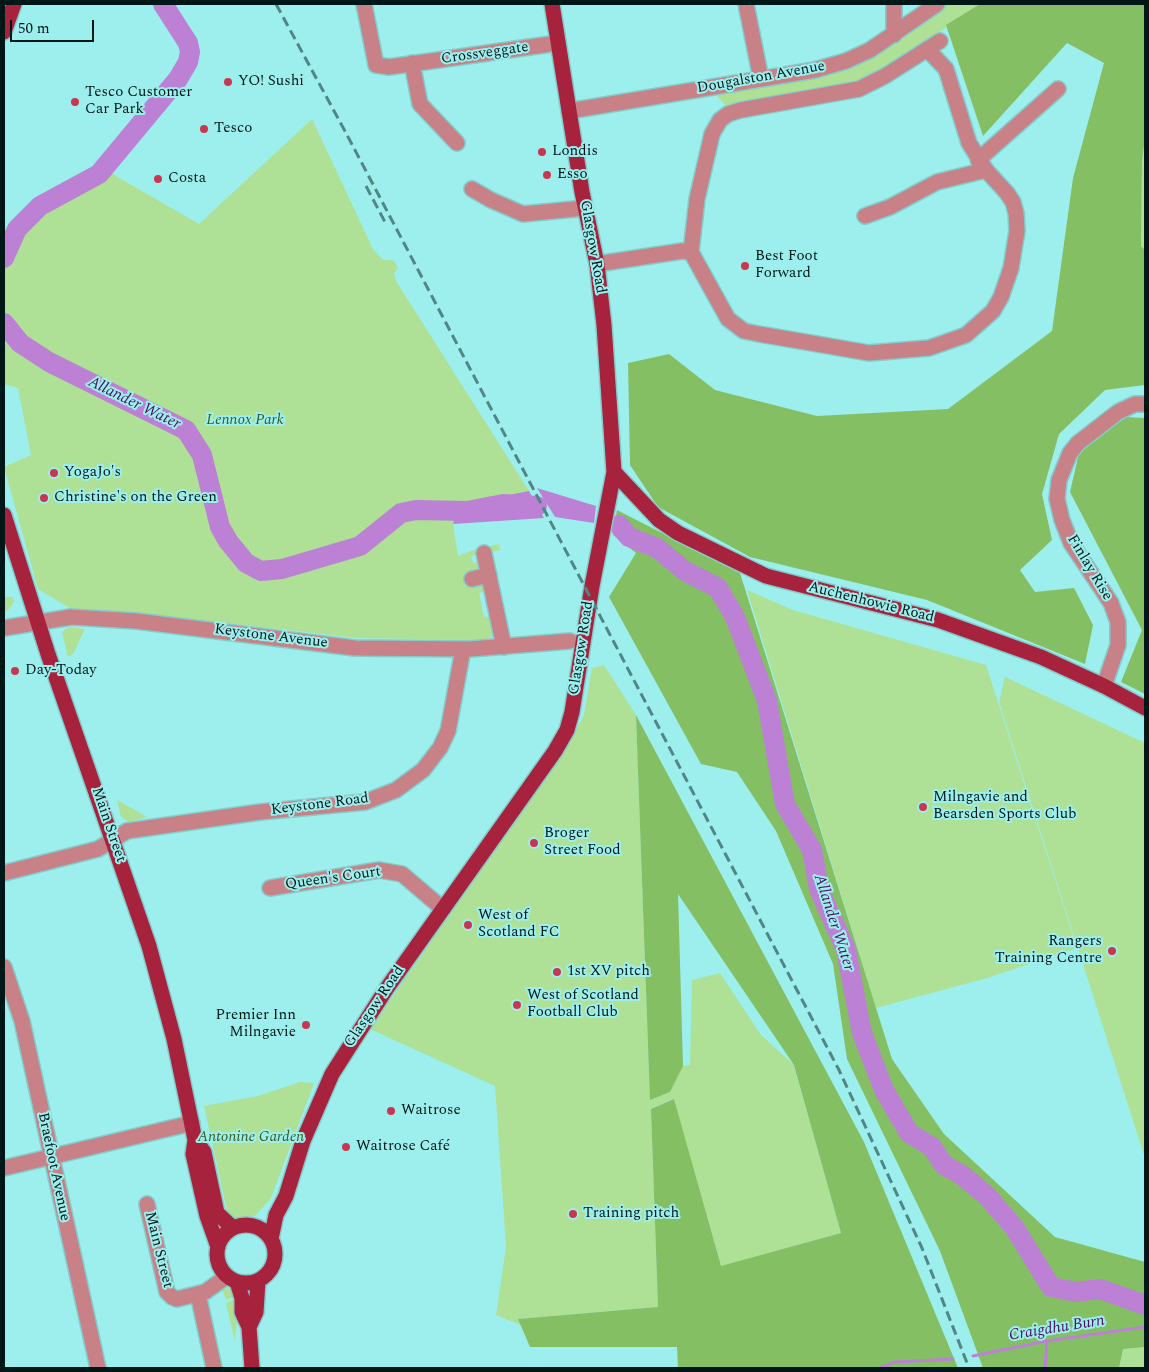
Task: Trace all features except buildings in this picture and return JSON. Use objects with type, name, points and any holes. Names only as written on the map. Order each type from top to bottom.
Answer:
[{"type":"main road","points":[[4,32],[14,4]]},
{"type":"main road","name":"Glasgow Road","points":[[271,1239],[276,1214],[286,1196],[303,1141],[332,1074],[386,988],[555,751],[567,730],[572,712],[592,586],[614,472],[604,325],[597,264],[552,4]]},
{"type":"main road","name":"Auchenhowie Road","points":[[614,472],[660,520],[678,533],[766,576],[938,620],[1041,657],[1104,686],[1145,708]]},
{"type":"main road","name":"Main Street","points":[[4,515],[149,946],[174,1039],[192,1123],[195,1140],[193,1154],[208,1216],[218,1246]]},
{"type":"main road","name":"Main Street","points":[[195,1140],[204,1152],[217,1213],[233,1228]]},
{"type":"main road","points":[[254,1226],[276,1214]]},
{"type":"main road","points":[[232,1279],[251,1283],[258,1281],[268,1274],[274,1264],[275,1252],[271,1239],[254,1226],[247,1225],[233,1228],[223,1236],[218,1246],[217,1260],[232,1279],[242,1298],[242,1312],[248,1327],[252,1368]]},
{"type":"main road","points":[[248,1327],[256,1312],[258,1281]]},
{"type":"street","name":"Crossveggate","points":[[364,4],[376,65],[389,67],[558,43]]},
{"type":"street","points":[[746,4],[761,78]]},
{"type":"street","points":[[894,4],[894,35]]},
{"type":"street","name":"Dougalston Avenue","points":[[569,111],[815,70],[846,61],[870,50],[894,35],[937,4]]},
{"type":"street","points":[[933,45],[953,85],[964,131],[982,165],[1013,202],[1017,231],[1011,268],[1001,297],[993,311],[966,335],[945,344],[929,348],[869,354],[744,331],[728,319],[691,252],[696,199],[712,134],[720,120],[728,114],[741,110],[859,89],[870,85],[933,45]]},
{"type":"street","points":[[412,63],[420,104],[457,143]]},
{"type":"street","points":[[865,216],[890,207],[937,182],[982,165],[1058,88]]},
{"type":"street","points":[[472,189],[491,200],[523,214],[586,208]]},
{"type":"street","points":[[597,264],[682,251],[691,252]]},
{"type":"street","name":"Finlay Rise","points":[[1104,686],[1118,646],[1118,622],[1111,603],[1071,543],[1062,520],[1057,498],[1059,480],[1070,453],[1078,443],[1118,412],[1135,404],[1145,404]]},
{"type":"street","points":[[484,552],[504,646]]},
{"type":"street","points":[[472,579],[489,576]]},
{"type":"street","name":"Keystone Avenue","points":[[4,628],[71,617],[136,620],[354,648],[463,649],[570,641]]},
{"type":"street","name":"Keystone Road","points":[[4,873],[98,849],[127,831],[260,812],[365,802],[396,790],[423,770],[440,748],[448,731],[463,649]]},
{"type":"street","name":"Queen's Court","points":[[270,888],[379,870],[402,874],[443,909]]},
{"type":"street","name":"Braefoot Avenue","points":[[4,967],[22,1021],[98,1368]]},
{"type":"street","points":[[4,1168],[192,1123]]},
{"type":"street","name":"Main Street","points":[[147,1204],[167,1292],[172,1298],[178,1299],[205,1292],[232,1279]]},
{"type":"street","points":[[198,1294],[214,1368]]},
{"type":"green space","points":[[947,4],[980,4],[876,76],[843,89],[727,107],[716,95],[818,76]]},
{"type":"green space","points":[[980,4],[1145,4],[1145,138],[1142,161],[1141,246],[1145,250],[1145,385],[1105,390],[1059,434],[1042,494],[1052,540],[1020,570],[1035,592],[1074,588],[1093,625],[1085,664],[927,600],[750,557],[658,507],[630,465],[628,363],[669,354],[715,390],[817,416],[948,409],[1052,331],[1073,178],[1104,63],[1067,43],[983,136],[946,25]]},
{"type":"green space","name":"Lennox Park","points":[[312,119],[373,249],[383,260],[393,260],[398,268],[394,273],[396,281],[529,491],[458,505],[453,524],[458,556],[499,544],[500,550],[471,556],[473,563],[481,562],[479,570],[482,583],[488,591],[479,593],[484,617],[490,616],[493,636],[488,640],[357,638],[218,622],[71,609],[38,589],[4,467],[31,455],[18,388],[4,384],[4,246],[24,211],[109,172],[199,224]]},
{"type":"green space","points":[[1145,138],[1145,250],[1141,246],[1142,161]]},
{"type":"green space","points":[[1126,417],[1145,418],[1145,694],[1121,682],[1142,630],[1070,492],[1079,453]]},
{"type":"green space","points":[[617,510],[740,573],[892,1059],[944,1134],[1055,1237],[1145,1262],[1145,1347],[1123,1349],[1119,1368],[983,1368],[940,1251],[847,1059],[833,964],[776,831],[737,772],[701,764],[609,597],[636,553],[613,535]]},
{"type":"green space","name":"Milngavie and Bearsden Sports Club","points":[[747,590],[793,610],[986,665],[1077,948],[987,978],[876,1008]]},
{"type":"green space","points":[[4,597],[13,597],[14,602],[4,613]]},
{"type":"green space","points":[[69,627],[85,629],[73,654],[68,657],[62,632]]},
{"type":"green space","name":"West of Scotland Football Club","points":[[604,665],[636,715],[650,1100],[670,1092],[683,1066],[690,1065],[692,980],[720,973],[761,1035],[794,1065],[841,1233],[721,1267],[673,1099],[651,1109],[658,1307],[519,1319],[521,1325],[496,1315],[506,1247],[495,1086],[370,1029],[569,744],[584,715],[592,668]]},
{"type":"green space","name":"Rangers Training Centre","points":[[1005,677],[1145,743],[1145,1158],[999,702]]},
{"type":"green space","points":[[636,715],[864,1142],[958,1368],[678,1368],[677,1347],[530,1347],[518,1319],[658,1307],[651,1109],[674,1099],[721,1266],[841,1233],[794,1065],[678,894],[683,1066],[670,1092],[650,1100]]},
{"type":"green space","points":[[117,800],[147,817],[129,822],[121,817]]},
{"type":"green space","name":"Antonine Garden","points":[[300,1082],[314,1083],[271,1198],[256,1215],[245,1219],[232,1217],[227,1211],[204,1106],[258,1096]]},
{"type":"green space","points":[[230,1288],[236,1296],[226,1300],[222,1289]]},
{"type":"green space","points":[[232,1300],[237,1300],[238,1308],[235,1341],[226,1304]]},
{"type":"green space","points":[[1145,1347],[1145,1368],[1119,1368],[1123,1349]]},
{"type":"shaded area","points":[[537,488],[596,506],[594,523],[555,517]]},
{"type":"shaded area","points":[[529,491],[544,518],[453,524],[458,505]]},
{"type":"waterway","name":"Allander Water","points":[[4,258],[17,229],[40,206],[99,174],[178,79],[188,62],[190,52],[188,43],[163,4]]},
{"type":"waterway","name":"Allander Water","points":[[4,323],[20,343],[49,362],[186,430],[202,455],[220,527],[228,541],[246,563],[261,571],[282,569],[360,546],[401,513],[416,510],[467,511],[503,504],[537,506]]},
{"type":"waterway","name":"Allander Water","points":[[619,525],[629,537],[657,548],[685,571],[718,588],[735,617],[767,701],[785,804],[812,850],[819,889],[846,950],[862,1033],[884,1090],[909,1133],[932,1147],[944,1165],[962,1175],[987,1196],[1014,1227],[1051,1287],[1076,1292],[1100,1289],[1145,1305]]},
{"type":"waterway","name":"Craigdhu Burn","points":[[973,1356],[1047,1341],[1145,1327]]},
{"type":"waterway","points":[[1045,1368],[1047,1341]]},
{"type":"waterway","name":"Craigdhu Burn","points":[[880,1368],[895,1362],[953,1359]]},
{"type":"railway","points":[[276,4],[346,133],[839,1070],[922,1248],[969,1368]]},
{"type":"railway","points":[[366,186],[386,224]]},
{"type":"place","name":"YO! Sushi","points":[[228,82]]},
{"type":"place","name":"Tesco Customer Car Park","points":[[75,102]]},
{"type":"place","name":"Tesco","points":[[204,129]]},
{"type":"place","name":"Londis","points":[[542,152]]},
{"type":"place","name":"Esso","points":[[547,175]]},
{"type":"place","name":"Costa","points":[[158,179]]},
{"type":"place","name":"Best Foot Forward","points":[[745,266]]},
{"type":"place","name":"YogaJo's","points":[[54,473]]},
{"type":"place","name":"Christine's on the Green","points":[[44,498]]},
{"type":"place","name":"Day-Today","points":[[15,671]]},
{"type":"place","name":"Milngavie and Bearsden Sports Club","points":[[923,807]]},
{"type":"place","name":"Broger Street Food","points":[[534,843]]},
{"type":"place","name":"West of Scotland FC","points":[[468,925]]},
{"type":"place","name":"Rangers Training Centre","points":[[1112,951]]},
{"type":"place","name":"1st XV pitch","points":[[557,972]]},
{"type":"place","name":"West of Scotland Football Club","points":[[517,1005]]},
{"type":"place","name":"Premier Inn Milngavie","points":[[306,1025]]},
{"type":"place","name":"Waitrose","points":[[391,1111]]},
{"type":"place","name":"Waitrose Café","points":[[346,1147]]},
{"type":"place","name":"Training pitch","points":[[573,1214]]}]
